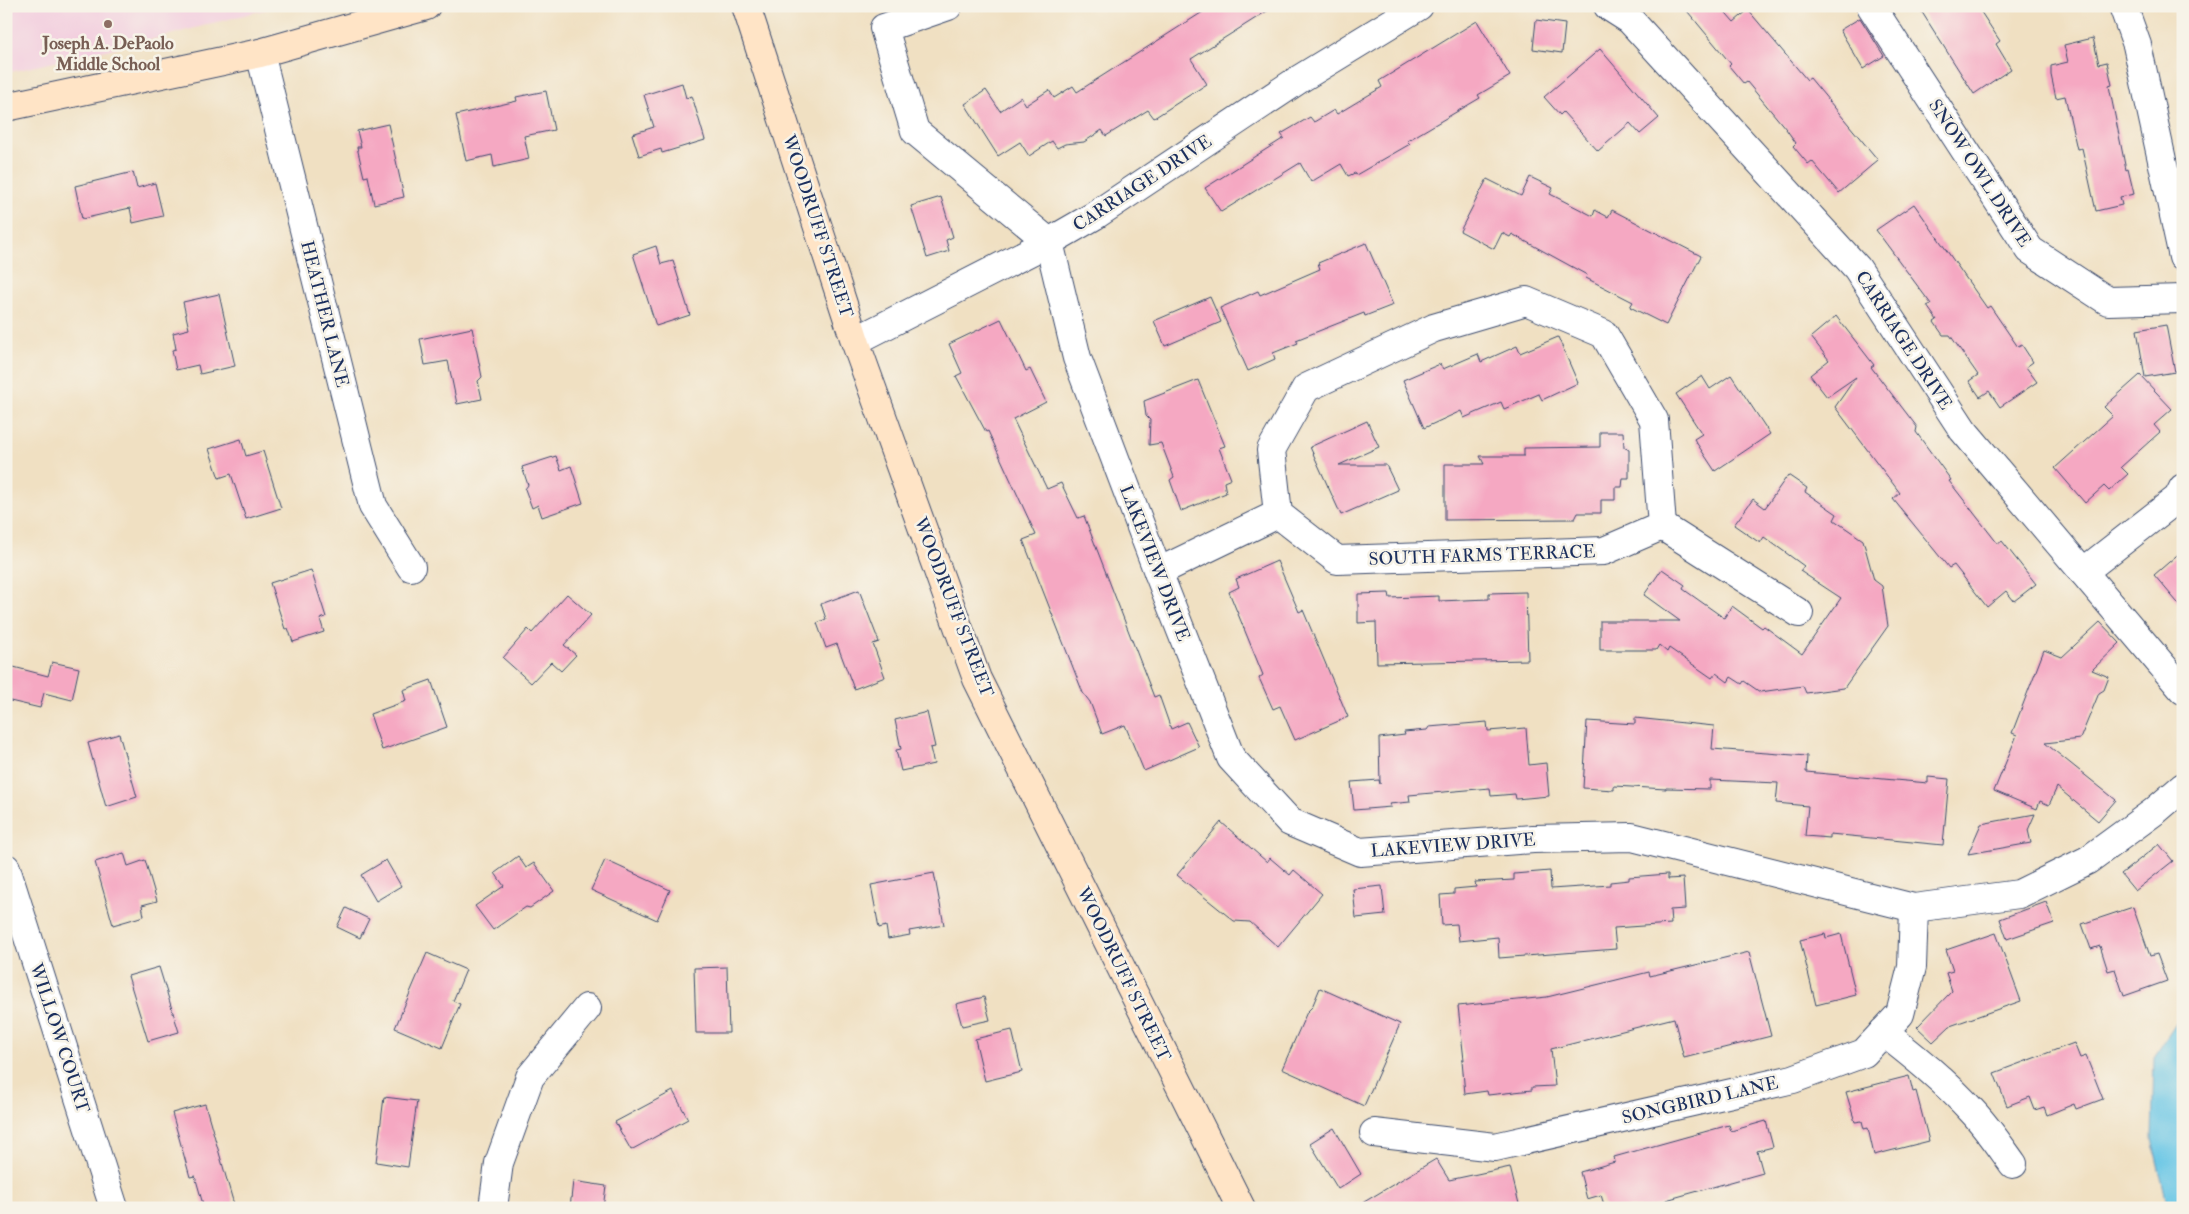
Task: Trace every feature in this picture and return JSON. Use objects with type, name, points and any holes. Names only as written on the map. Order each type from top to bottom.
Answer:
[{"type":"street","points":[[6,107],[260,53],[426,6]]},
{"type":"street","name":"WOODRUFF STREET","points":[[746,6],[855,341],[978,679],[1241,1208]]},
{"type":"street","points":[[948,6],[884,28],[915,131],[1049,242]]},
{"type":"street","name":"CARRIAGE DRIVE","points":[[855,341],[1049,242],[1094,216],[1298,80],[1419,6]]},
{"type":"street","name":"CARRIAGE DRIVE","points":[[1608,6],[1630,20],[1857,268],[1963,430],[2183,690]]},
{"type":"street","name":"SNOW OWL DRIVE","points":[[1871,6],[2030,250],[2108,301],[2183,299]]},
{"type":"street","points":[[2123,6],[2138,45],[2183,257]]},
{"type":"street","name":"HEATHER LANE","points":[[260,53],[374,506],[411,567]]},
{"type":"street","name":"LAKEVIEW DRIVE","points":[[1049,242],[1077,358],[1231,758],[1290,822],[1360,852],[1533,838],[1632,837],[1914,908],[2019,894],[2088,860],[2155,811],[2183,787]]},
{"type":"street","points":[[1158,572],[1278,514],[1271,450],[1306,388],[1434,328],[1526,301],[1604,334],[1654,420],[1662,526],[1799,613]]},
{"type":"street","points":[[2083,572],[2178,498],[2183,488]]},
{"type":"street","name":"SOUTH FARMS TERRACE","points":[[1278,514],[1337,560],[1604,551],[1662,526]]},
{"type":"street","name":"WILLOW COURT","points":[[6,868],[114,1208]]},
{"type":"street","name":"SONGBIRD LANE","points":[[1374,1133],[1495,1147],[1793,1079],[1864,1053],[1900,1014],[1912,967],[1914,908]]},
{"type":"street","points":[[493,1208],[499,1163],[530,1077],[587,1008]]},
{"type":"street","points":[[1883,1032],[1925,1066],[1974,1112],[2013,1164]]},
{"type":"shaded area","name":"Joseph A. DePaolo Middle School","points":[[6,6],[279,6],[150,40],[6,73]]},
{"type":"water","points":[[2183,1013],[2183,1208],[2168,1208],[2152,1139],[2154,1057]]},
{"type":"building","points":[[1212,6],[1275,6],[1191,59],[1207,84],[1154,118],[1148,110],[1106,136],[1102,130],[1084,142],[1065,144],[1057,148],[1052,141],[1029,156],[1020,142],[998,156],[965,104],[986,90],[1000,111],[1021,97],[1026,105],[1049,90],[1054,98],[1073,86],[1077,92]]},
{"type":"building","points":[[1683,6],[1720,6],[1734,22],[1748,10],[1807,80],[1810,78],[1878,160],[1839,193],[1812,161],[1808,164],[1793,146],[1796,143],[1786,129],[1747,82],[1744,84],[1729,66],[1731,64]]},
{"type":"building","points":[[1918,6],[1977,6],[2000,41],[1996,44],[2011,69],[1974,94]]},
{"type":"building","points":[[1860,18],[1884,56],[1863,69],[1840,30]]},
{"type":"building","points":[[1536,20],[1565,24],[1562,53],[1533,49]]},
{"type":"building","points":[[1477,21],[1510,76],[1478,95],[1480,98],[1407,141],[1410,144],[1356,175],[1355,173],[1348,176],[1341,164],[1311,182],[1300,163],[1221,212],[1205,188],[1284,138],[1281,134],[1310,117],[1314,122],[1334,110],[1337,114],[1382,87],[1379,81]]},
{"type":"building","points":[[2093,38],[2099,64],[2107,62],[2112,85],[2109,86],[2126,170],[2128,169],[2134,194],[2120,197],[2122,205],[2096,211],[2082,148],[2077,149],[2065,96],[2056,98],[2051,75],[2051,66],[2068,62],[2064,45]]},
{"type":"building","points":[[1600,49],[1659,118],[1640,134],[1630,123],[1598,151],[1563,112],[1560,115],[1544,97]]},
{"type":"building","points":[[682,83],[686,98],[692,96],[705,140],[662,153],[661,149],[639,156],[632,134],[654,127],[644,95]]},
{"type":"building","points":[[546,91],[554,130],[524,136],[529,159],[494,167],[492,155],[466,161],[456,115],[517,101],[516,97]]},
{"type":"building","points":[[388,124],[404,197],[374,204],[368,176],[364,177],[357,147],[361,147],[357,131]]},
{"type":"building","points":[[133,172],[137,188],[155,183],[163,216],[133,223],[130,208],[82,219],[75,186]]},
{"type":"building","points":[[1530,177],[1553,188],[1550,194],[1593,216],[1595,210],[1608,217],[1612,210],[1701,256],[1666,325],[1630,307],[1633,302],[1586,278],[1587,275],[1512,234],[1510,237],[1502,233],[1494,249],[1460,231],[1487,179],[1521,196]]},
{"type":"building","points":[[941,197],[953,237],[946,240],[949,251],[927,258],[911,206]]},
{"type":"building","points":[[1914,204],[1987,308],[1990,306],[2018,347],[2022,345],[2033,362],[2026,367],[2037,382],[2000,407],[1989,391],[1980,397],[1969,381],[1978,375],[1950,335],[1943,335],[1934,322],[1937,320],[1927,306],[1931,304],[1876,230]]},
{"type":"building","points":[[1366,243],[1393,305],[1365,316],[1364,313],[1296,340],[1298,343],[1273,353],[1275,359],[1248,371],[1220,308],[1258,291],[1260,295],[1320,269],[1318,263]]},
{"type":"building","points":[[656,246],[661,264],[673,261],[690,315],[656,326],[633,254]]},
{"type":"building","points":[[219,294],[235,366],[200,374],[198,365],[176,370],[172,350],[176,349],[173,333],[189,329],[183,302]]},
{"type":"building","points":[[1210,297],[1221,322],[1165,346],[1154,321]]},
{"type":"building","points":[[1836,316],[1874,365],[1871,367],[1917,427],[1916,432],[1951,480],[1949,481],[1998,544],[2002,541],[2036,584],[2014,601],[2006,591],[1987,607],[1954,565],[1949,568],[1893,499],[1900,493],[1835,407],[1856,377],[1827,397],[1810,375],[1829,360],[1811,337]]},
{"type":"building","points":[[1001,319],[1026,371],[1030,369],[1046,402],[1013,419],[1047,489],[1061,483],[1078,518],[1084,516],[1154,697],[1159,695],[1171,729],[1187,722],[1199,747],[1144,771],[1125,725],[1102,734],[1090,702],[1083,693],[1023,540],[1036,535],[988,431],[986,432],[956,376],[962,373],[949,344]]},
{"type":"building","points":[[2166,325],[2175,372],[2145,377],[2137,330]]},
{"type":"building","points":[[472,328],[482,377],[478,381],[482,399],[457,404],[448,361],[425,365],[420,339]]},
{"type":"building","points":[[1558,337],[1578,383],[1542,400],[1539,394],[1504,409],[1501,402],[1464,418],[1461,411],[1424,428],[1403,380],[1440,364],[1443,369],[1478,354],[1481,362],[1517,346],[1520,353]]},
{"type":"building","points":[[1731,375],[1770,434],[1715,471],[1694,439],[1702,434],[1676,394],[1702,376],[1710,389]]},
{"type":"building","points":[[2140,375],[2172,409],[2154,425],[2160,432],[2121,467],[2128,474],[2109,491],[2104,486],[2085,503],[2055,468],[2113,416],[2104,407]]},
{"type":"building","points":[[1198,380],[1225,446],[1219,448],[1231,479],[1224,482],[1226,493],[1181,511],[1170,480],[1174,477],[1161,443],[1149,445],[1150,420],[1146,416],[1144,401]]},
{"type":"building","points":[[1367,421],[1379,447],[1339,465],[1386,465],[1398,490],[1341,515],[1310,447]]},
{"type":"building","points":[[1600,432],[1623,432],[1624,447],[1629,450],[1629,478],[1623,478],[1622,487],[1615,487],[1615,500],[1601,500],[1601,513],[1578,513],[1575,519],[1445,520],[1445,464],[1484,464],[1480,456],[1524,456],[1524,448],[1600,447]]},
{"type":"building","points":[[241,439],[246,456],[263,451],[281,508],[246,519],[231,474],[219,478],[209,449]]},
{"type":"building","points":[[556,456],[561,470],[571,466],[583,503],[542,517],[538,505],[532,508],[525,489],[528,485],[522,467]]},
{"type":"building","points":[[1788,475],[1807,488],[1805,492],[1837,514],[1834,520],[1863,540],[1874,580],[1882,586],[1888,626],[1844,688],[1806,693],[1803,686],[1760,692],[1744,681],[1742,684],[1731,677],[1728,682],[1716,673],[1712,678],[1669,648],[1667,652],[1659,645],[1656,650],[1600,650],[1600,621],[1680,621],[1644,595],[1662,569],[1685,585],[1683,589],[1724,618],[1732,606],[1762,628],[1764,626],[1802,654],[1841,598],[1800,571],[1804,566],[1764,537],[1760,543],[1734,525],[1753,499],[1765,508]]},
{"type":"building","points":[[2183,550],[2183,609],[2154,575]]},
{"type":"building","points":[[1277,561],[1299,612],[1303,610],[1348,717],[1295,740],[1280,706],[1273,709],[1259,678],[1263,675],[1229,592],[1239,587],[1236,579]]},
{"type":"building","points":[[311,570],[326,617],[320,619],[324,632],[293,642],[288,628],[285,629],[270,583]]},
{"type":"building","points":[[859,590],[879,642],[873,644],[885,677],[854,689],[837,644],[826,648],[817,623],[826,619],[821,604]]},
{"type":"building","points":[[1526,592],[1528,660],[1377,663],[1376,622],[1358,623],[1358,594],[1389,593],[1390,598],[1439,596],[1439,601],[1489,599],[1489,593]]},
{"type":"building","points":[[567,594],[591,615],[564,645],[576,655],[561,671],[551,662],[531,683],[503,658],[528,629],[532,633]]},
{"type":"building","points":[[2100,622],[2120,643],[2092,670],[2109,677],[2104,690],[2099,693],[2080,739],[2045,743],[2116,800],[2098,821],[2057,787],[2049,805],[2040,801],[2037,809],[1994,791],[2017,735],[2012,733],[2044,650],[2062,657]]},
{"type":"building","points":[[52,662],[79,668],[72,700],[44,693],[40,708],[6,700],[6,665],[48,676]]},
{"type":"building","points":[[431,680],[447,727],[382,750],[370,714],[406,701],[403,690]]},
{"type":"building","points":[[927,712],[935,747],[930,748],[934,764],[901,771],[896,750],[901,749],[895,720]]},
{"type":"building","points":[[1635,718],[1714,726],[1712,749],[1807,756],[1806,772],[1928,783],[1928,777],[1949,779],[1943,845],[1830,834],[1830,838],[1805,836],[1808,806],[1776,803],[1778,783],[1710,780],[1710,789],[1614,786],[1614,790],[1583,788],[1587,721],[1635,724]]},
{"type":"building","points":[[1487,722],[1488,731],[1526,728],[1529,765],[1546,763],[1549,796],[1516,799],[1515,794],[1491,796],[1490,788],[1409,795],[1410,802],[1389,804],[1391,807],[1354,810],[1351,782],[1379,780],[1380,784],[1379,738],[1405,735],[1404,732],[1427,730],[1429,727]]},
{"type":"building","points":[[119,734],[137,797],[106,807],[88,743]]},
{"type":"building","points":[[2035,814],[2028,830],[2031,843],[1968,854],[1981,824]]},
{"type":"building","points":[[1221,822],[1267,862],[1270,858],[1290,875],[1294,870],[1322,894],[1278,947],[1250,922],[1234,921],[1177,875]]},
{"type":"building","points":[[2159,844],[2173,861],[2135,891],[2121,874]]},
{"type":"building","points":[[124,853],[128,866],[145,860],[157,901],[142,905],[144,916],[113,925],[95,862]]},
{"type":"building","points":[[518,856],[526,868],[534,863],[554,891],[530,908],[526,907],[493,930],[475,906],[504,886],[495,873]]},
{"type":"building","points":[[386,860],[401,886],[376,901],[361,875]]},
{"type":"building","points":[[605,860],[670,890],[657,920],[591,890]]},
{"type":"building","points":[[1550,871],[1551,889],[1610,885],[1610,882],[1629,880],[1629,877],[1668,874],[1668,879],[1683,878],[1685,909],[1670,910],[1671,924],[1614,928],[1616,949],[1499,958],[1498,937],[1459,941],[1457,924],[1442,925],[1440,895],[1454,894],[1454,889],[1476,887],[1475,882],[1514,880],[1514,874]]},
{"type":"building","points":[[934,873],[944,925],[909,931],[910,935],[888,939],[886,926],[879,928],[871,885]]},
{"type":"building","points":[[1382,886],[1385,915],[1356,918],[1353,889]]},
{"type":"building","points":[[2046,902],[2054,923],[2007,939],[2000,919]]},
{"type":"building","points":[[2133,907],[2150,956],[2157,954],[2167,981],[2124,996],[2115,969],[2108,971],[2100,946],[2091,949],[2082,924]]},
{"type":"building","points":[[346,908],[369,919],[360,938],[337,927]]},
{"type":"building","points":[[1996,933],[2021,1001],[1950,1026],[1933,1042],[1917,1027],[1952,991],[1946,973],[1953,971],[1946,950]]},
{"type":"building","points":[[1825,934],[1826,938],[1841,934],[1856,995],[1816,1005],[1800,940]]},
{"type":"building","points":[[1749,952],[1771,1036],[1684,1058],[1674,1018],[1551,1049],[1555,1086],[1532,1087],[1532,1090],[1488,1095],[1487,1091],[1465,1094],[1462,1060],[1464,1060],[1458,1006],[1547,997],[1649,972],[1650,976]]},
{"type":"building","points":[[427,953],[466,970],[453,1001],[460,1004],[442,1048],[395,1028]]},
{"type":"building","points":[[159,967],[179,1032],[148,1041],[128,976]]},
{"type":"building","points":[[727,967],[729,1033],[696,1033],[694,968]]},
{"type":"building","points":[[1320,988],[1400,1024],[1364,1106],[1282,1069],[1307,1012],[1312,1007]]},
{"type":"building","points":[[984,997],[990,1020],[962,1026],[956,1004]]},
{"type":"building","points":[[1012,1030],[1022,1072],[985,1081],[975,1039]]},
{"type":"building","points":[[2074,1043],[2080,1058],[2086,1056],[2103,1099],[2076,1109],[2074,1104],[2047,1115],[2044,1107],[2035,1110],[2030,1097],[2007,1106],[1994,1073]]},
{"type":"building","points":[[1909,1076],[1913,1092],[1916,1091],[1929,1141],[1874,1155],[1868,1128],[1864,1129],[1862,1121],[1855,1122],[1846,1092]]},
{"type":"building","points":[[673,1091],[688,1119],[631,1150],[615,1122]]},
{"type":"building","points":[[384,1097],[417,1101],[408,1167],[376,1162]]},
{"type":"building","points":[[205,1104],[235,1208],[204,1208],[195,1176],[190,1177],[172,1113]]},
{"type":"building","points":[[1766,1121],[1773,1147],[1757,1151],[1763,1173],[1666,1200],[1664,1203],[1649,1208],[1605,1208],[1601,1195],[1587,1199],[1580,1172],[1615,1162],[1614,1157],[1729,1125],[1731,1131]]},
{"type":"building","points":[[1334,1128],[1361,1174],[1338,1189],[1310,1143]]},
{"type":"building","points":[[1436,1159],[1449,1180],[1510,1167],[1520,1208],[1354,1208]]},
{"type":"building","points":[[573,1181],[606,1186],[603,1208],[570,1208]]},
{"type":"place","name":"Joseph A. DePaolo Middle School","points":[[108,24]]}]
